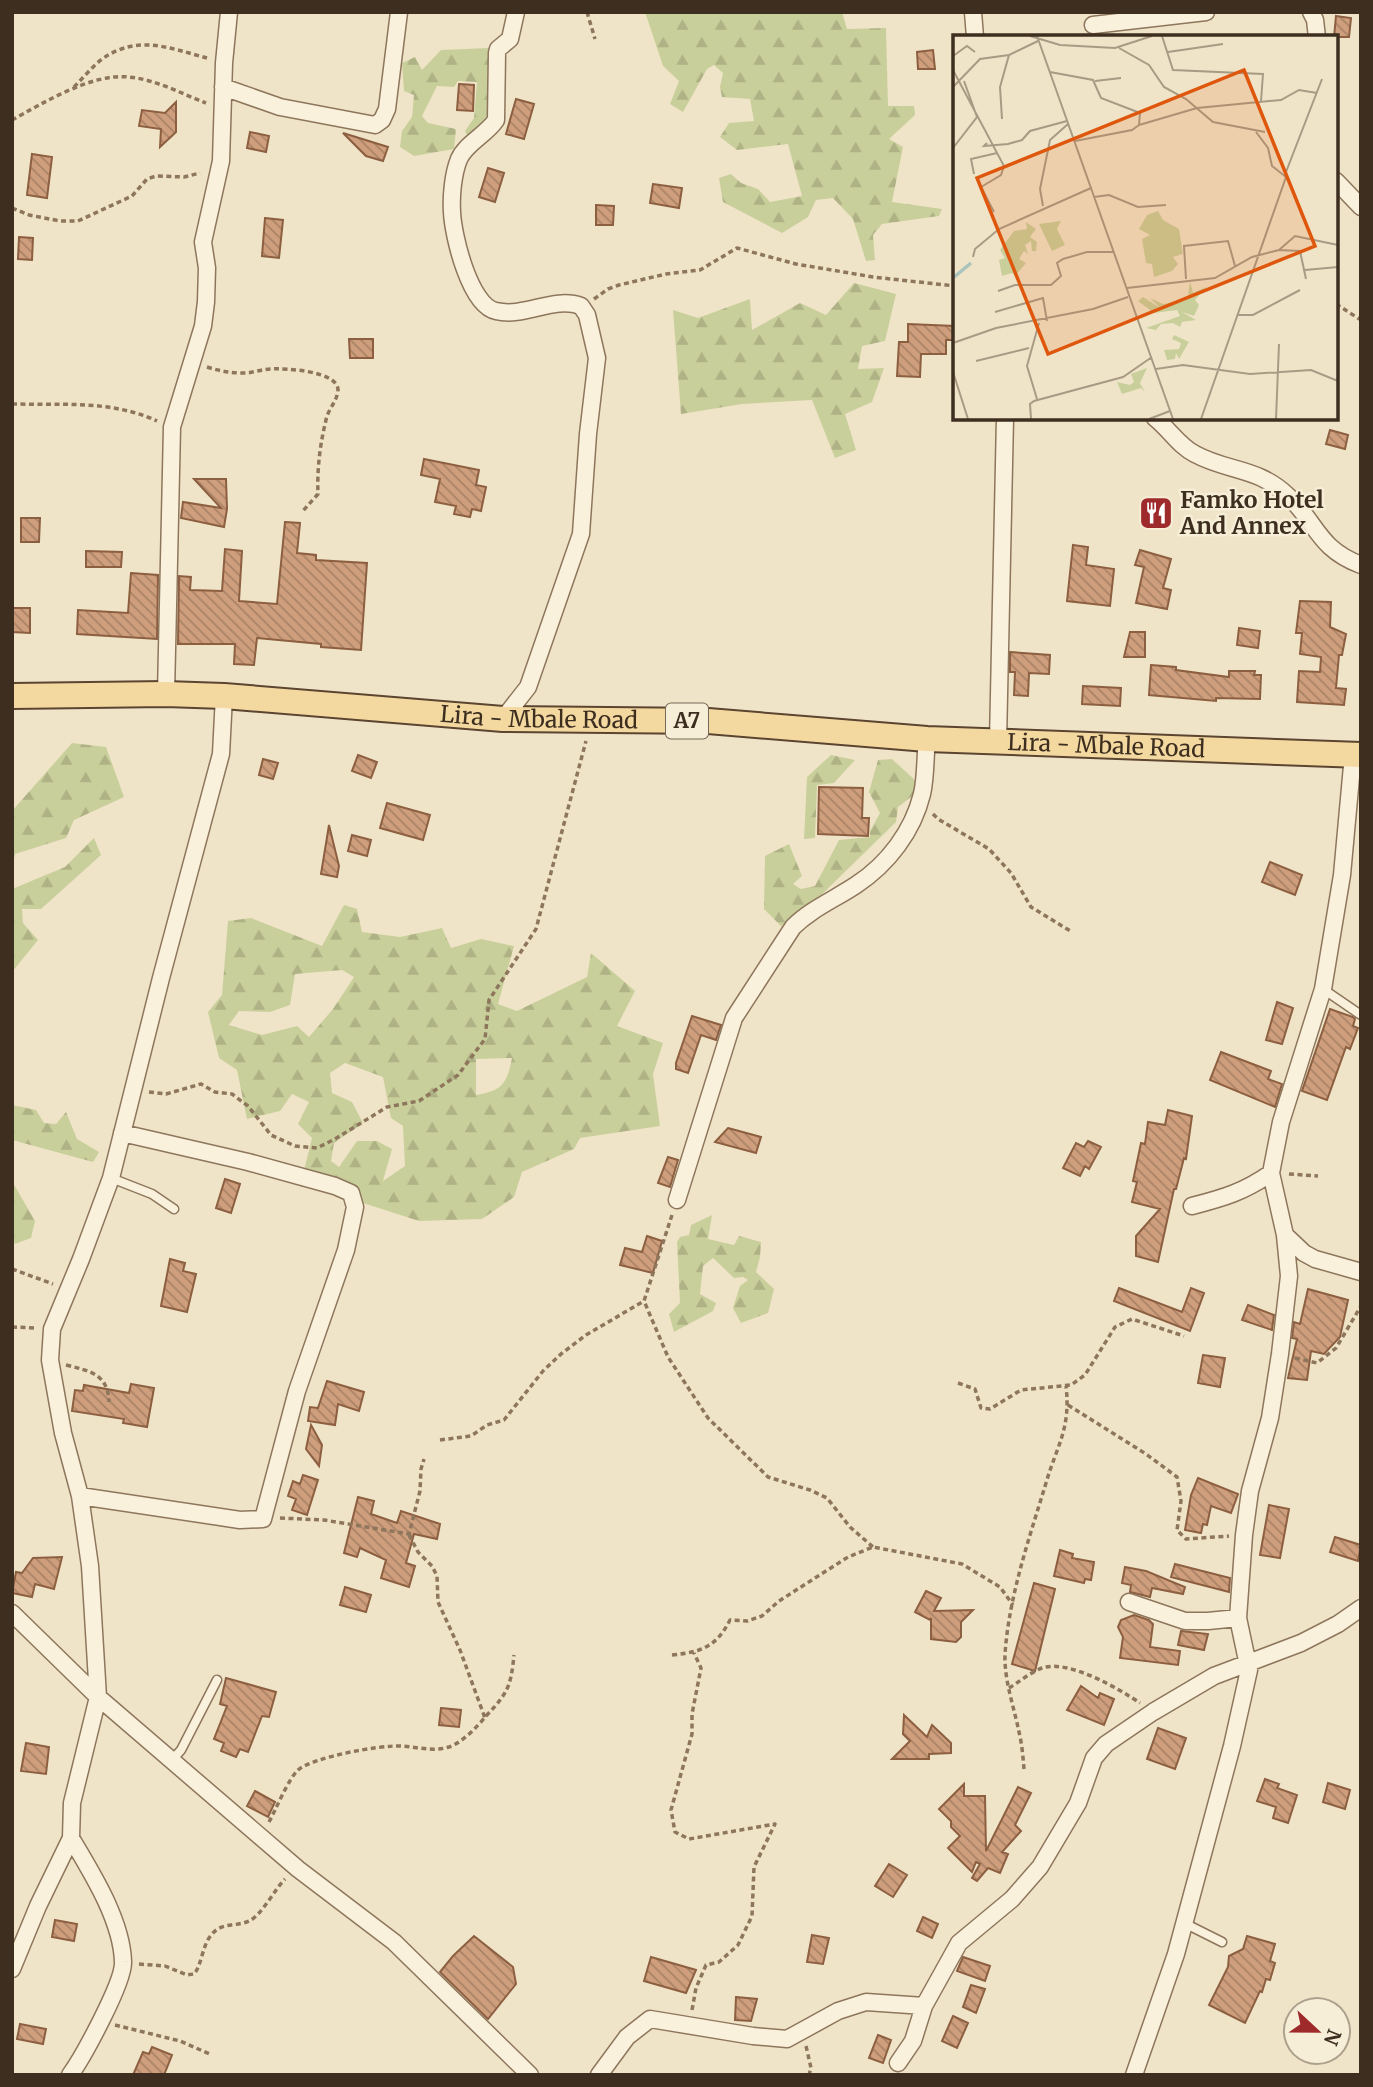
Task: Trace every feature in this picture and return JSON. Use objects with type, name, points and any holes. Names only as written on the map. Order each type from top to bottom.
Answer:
[{"type":"main road","name":"Lira - Mbale Road","points":[[12,696],[224,696],[503,719],[708,721],[927,739],[1357,755]]},
{"type":"street","points":[[166,694],[172,427],[203,326],[206,302],[205,231],[221,161],[224,63],[229,20],[214,12]]},
{"type":"street","points":[[223,87],[280,107],[375,125],[382,120],[387,109],[399,12]]},
{"type":"street","points":[[503,719],[528,687],[581,534],[597,358],[587,315],[581,306],[561,302],[506,312],[487,308],[472,289],[454,229],[451,211],[455,171],[463,152],[491,128],[496,120],[498,51],[510,39],[516,12]]},
{"type":"street","points":[[973,12],[975,35]]},
{"type":"street","points":[[1093,25],[1206,12]]},
{"type":"street","points":[[1311,12],[1317,35]]},
{"type":"street","points":[[1338,184],[1361,207]]},
{"type":"street","points":[[999,741],[1005,420]]},
{"type":"street","points":[[1157,420],[1194,454],[1254,473],[1276,486],[1290,497],[1324,543],[1347,560],[1361,565]]},
{"type":"street","points":[[12,1969],[61,1855],[71,1838],[72,1803],[88,1729],[98,1698],[93,1590],[80,1496],[63,1433],[51,1360],[52,1329],[111,1178],[160,978],[221,754],[224,696]]},
{"type":"street","points":[[677,1200],[739,1008],[802,917],[856,885],[885,861],[901,841],[923,791],[927,739]]},
{"type":"street","points":[[1134,2075],[1176,1954],[1233,1746],[1249,1662],[1238,1618],[1244,1535],[1250,1491],[1270,1418],[1289,1276],[1285,1235],[1271,1172],[1281,1122],[1323,989],[1342,875],[1357,755]]},
{"type":"street","points":[[80,1496],[240,1520],[263,1520],[297,1391],[346,1250],[355,1207],[351,1194],[335,1186],[248,1162],[122,1133]]},
{"type":"street","points":[[1192,1206],[1250,1188],[1271,1172]]},
{"type":"street","points":[[1285,1235],[1304,1253],[1315,1259],[1361,1272]]},
{"type":"street","points":[[1129,1602],[1185,1621],[1238,1618]]},
{"type":"street","points":[[898,2063],[913,2041],[924,2006],[959,1943],[1012,1899],[1040,1867],[1078,1804],[1094,1758],[1106,1744],[1214,1676],[1301,1643],[1338,1624],[1361,1608]]},
{"type":"street","points":[[12,1613],[98,1698],[298,1869],[394,1941],[530,2075]]},
{"type":"street","points":[[70,2075],[118,1984],[123,1965],[120,1940],[106,1902],[71,1838]]},
{"type":"street","points":[[599,2075],[627,2038],[650,2020],[787,2039],[838,2011],[866,2002],[924,2006]]},
{"type":"lane","points":[[1323,989],[1361,1015]]},
{"type":"lane","points":[[111,1178],[152,1194],[174,1209]]},
{"type":"lane","points":[[172,1760],[181,1750],[217,1680]]},
{"type":"lane","points":[[1184,1923],[1222,1941]]},
{"type":"path","points":[[587,12],[595,39]]},
{"type":"path","points":[[70,91],[102,59],[135,44],[160,46],[224,63]]},
{"type":"path","points":[[12,120],[89,82],[127,76],[222,108]]},
{"type":"path","points":[[12,208],[29,215],[60,221],[78,221],[132,196],[147,179],[156,176],[184,177],[200,173],[221,161]]},
{"type":"path","points":[[581,306],[619,285],[666,274],[700,270],[737,248],[796,264],[873,277],[953,286]]},
{"type":"path","points":[[1338,305],[1361,320]]},
{"type":"path","points":[[192,362],[220,371],[247,373],[288,369],[330,378],[336,383],[338,390],[326,417],[320,444],[318,494],[302,512]]},
{"type":"path","points":[[12,404],[96,405],[137,411],[172,427]]},
{"type":"path","points":[[133,1090],[166,1094],[201,1084],[215,1092],[232,1094],[248,1106],[271,1135],[295,1146],[317,1147],[387,1107],[419,1101],[458,1075],[485,1039],[489,1000],[536,929],[591,720]]},
{"type":"path","points":[[923,791],[926,806],[938,819],[989,849],[1010,873],[1031,907],[1072,932]]},
{"type":"path","points":[[1271,1172],[1318,1176]]},
{"type":"path","points":[[677,1200],[644,1301],[668,1357],[708,1418],[768,1477],[827,1498],[850,1527],[873,1547],[962,1564],[1000,1587],[1013,1605]]},
{"type":"path","points":[[12,1269],[39,1280],[68,1287]]},
{"type":"path","points":[[440,1440],[471,1436],[487,1425],[504,1420],[543,1371],[561,1354],[586,1335],[644,1301]]},
{"type":"path","points":[[1280,1354],[1317,1363],[1336,1348],[1361,1306]]},
{"type":"path","points":[[958,1383],[975,1389],[981,1408],[990,1409],[1021,1390],[1071,1385],[1085,1375],[1115,1327],[1132,1319],[1185,1336]]},
{"type":"path","points":[[12,1327],[52,1329]]},
{"type":"path","points":[[51,1360],[96,1375],[109,1388],[109,1402]]},
{"type":"path","points":[[1024,1769],[1005,1655],[1013,1605],[1029,1539],[1063,1439],[1068,1405],[1066,1386]]},
{"type":"path","points":[[1068,1405],[1146,1454],[1177,1477],[1181,1501],[1177,1530],[1186,1539],[1244,1535]]},
{"type":"path","points":[[424,1459],[420,1491],[409,1534],[418,1552],[432,1566],[437,1576],[438,1602],[460,1650],[485,1718]]},
{"type":"path","points":[[263,1520],[324,1520],[409,1534]]},
{"type":"path","points":[[672,1655],[694,1653],[720,1639],[730,1620],[747,1621],[762,1616],[779,1601],[848,1557],[873,1547]]},
{"type":"path","points":[[688,2026],[696,1988],[706,1965],[719,1962],[738,1945],[752,1916],[754,1867],[775,1825],[689,1839],[675,1832],[671,1810],[692,1734],[692,1714],[701,1668],[694,1653]]},
{"type":"path","points":[[261,1836],[298,1770],[324,1759],[366,1748],[400,1746],[429,1750],[450,1746],[485,1718],[511,1684],[514,1655]]},
{"type":"path","points":[[1009,1688],[1043,1668],[1054,1667],[1109,1683],[1153,1712]]},
{"type":"path","points":[[123,1965],[165,1966],[187,1975],[194,1974],[210,1936],[218,1928],[251,1921],[276,1887],[298,1869]]},
{"type":"path","points":[[100,2021],[180,2041],[212,2055]]},
{"type":"path","points":[[802,2030],[811,2068],[809,2075]]},
{"type":"green space","points":[[645,12],[842,12],[847,29],[886,28],[888,106],[914,106],[915,115],[889,139],[903,147],[892,202],[942,209],[939,216],[882,224],[873,235],[875,260],[866,261],[853,219],[833,198],[816,200],[808,217],[782,233],[723,202],[719,178],[731,174],[741,183],[758,189],[770,202],[802,196],[788,144],[737,150],[720,137],[729,123],[754,121],[750,99],[722,97],[720,87],[723,73],[714,65],[707,69],[683,112],[670,104],[679,81],[663,66]]},
{"type":"green space","points":[[489,48],[491,122],[469,139],[465,131],[474,118],[477,82],[458,81],[454,87],[437,86],[422,116],[428,123],[456,129],[454,149],[414,156],[400,147],[402,131],[412,117],[414,95],[404,91],[402,63],[415,57],[422,70],[441,50]]},
{"type":"green space","points":[[854,283],[896,294],[885,341],[862,346],[858,369],[884,368],[872,402],[845,414],[856,450],[835,458],[812,400],[742,404],[681,414],[673,310],[698,318],[750,299],[752,330],[800,303],[826,315]]},
{"type":"green space","points":[[72,743],[106,747],[124,797],[74,820],[66,838],[15,854],[12,872],[12,811]]},
{"type":"green space","points":[[831,755],[855,760],[834,783],[817,785],[815,838],[804,839],[807,777]]},
{"type":"green space","points":[[892,759],[916,781],[915,794],[898,807],[896,822],[813,903],[781,926],[764,909],[765,856],[789,844],[802,876],[793,884],[801,889],[815,886],[839,840],[870,837],[870,831],[880,813],[869,792],[878,760]]},
{"type":"green space","points":[[94,838],[101,855],[41,909],[22,909],[23,923],[38,940],[12,972],[12,889],[65,867]]},
{"type":"green space","points":[[344,905],[357,909],[362,932],[400,937],[442,928],[451,948],[481,939],[514,946],[498,1004],[517,1011],[587,977],[591,953],[635,991],[617,1026],[663,1043],[653,1074],[660,1126],[580,1138],[574,1149],[522,1172],[514,1197],[482,1219],[419,1221],[301,1183],[312,1138],[298,1124],[309,1102],[292,1094],[280,1111],[247,1119],[237,1070],[219,1058],[208,1012],[222,995],[228,921],[251,918],[322,946]],"holes":[[[342,970],[354,977],[333,1009],[309,1037],[297,1026],[262,1035],[229,1025],[239,1011],[270,1012],[290,1005],[295,974]],[[512,1058],[506,1080],[498,1088],[476,1095],[476,1059]],[[345,1063],[383,1077],[391,1118],[403,1126],[405,1166],[383,1181],[392,1149],[377,1141],[357,1141],[339,1167],[331,1161],[334,1143],[363,1123],[352,1102],[332,1093],[330,1073]]]},
{"type":"green space","points":[[12,1105],[36,1110],[44,1123],[56,1124],[66,1112],[77,1139],[99,1152],[93,1162],[12,1140]]},
{"type":"green space","points":[[12,1181],[35,1221],[31,1238],[15,1244],[12,1236]]},
{"type":"green space","points":[[712,1215],[708,1239],[734,1245],[739,1236],[761,1242],[756,1272],[774,1289],[768,1313],[741,1323],[733,1308],[740,1286],[748,1280],[743,1277],[734,1278],[713,1258],[703,1266],[700,1294],[716,1303],[713,1311],[674,1332],[669,1314],[680,1303],[677,1242],[680,1237],[689,1235],[691,1225]]},
{"type":"building","points":[[1336,16],[1351,18],[1349,37],[1334,35]]},
{"type":"building","points":[[933,50],[935,69],[918,69],[917,52]]},
{"type":"building","points":[[459,84],[474,85],[473,111],[457,110]]},
{"type":"building","points":[[516,99],[534,104],[524,139],[506,134]]},
{"type":"building","points":[[176,102],[176,132],[160,147],[161,129],[139,126],[142,110],[165,113]]},
{"type":"building","points":[[250,132],[269,136],[266,152],[247,148]]},
{"type":"building","points":[[343,133],[388,147],[383,161],[366,156]]},
{"type":"building","points":[[32,154],[52,157],[47,198],[27,195]]},
{"type":"building","points":[[488,168],[504,173],[495,202],[479,197]]},
{"type":"building","points":[[653,184],[682,188],[679,208],[650,203]]},
{"type":"building","points":[[596,205],[614,206],[613,225],[596,225]]},
{"type":"building","points":[[265,218],[283,220],[279,258],[262,256]]},
{"type":"building","points":[[19,237],[33,238],[32,260],[18,259]]},
{"type":"building","points":[[908,324],[953,326],[953,340],[946,340],[946,354],[921,354],[920,377],[897,376],[899,342],[908,342]]},
{"type":"building","points":[[349,339],[373,339],[373,358],[350,358]]},
{"type":"building","points":[[1330,430],[1348,435],[1345,449],[1326,444]]},
{"type":"building","points":[[424,459],[479,470],[476,485],[486,487],[481,511],[472,509],[470,517],[454,514],[456,506],[435,502],[440,479],[421,475]]},
{"type":"building","points":[[194,479],[226,479],[227,509],[224,527],[181,518],[183,502],[221,508]]},
{"type":"building","points":[[21,518],[40,518],[39,542],[21,542]]},
{"type":"building","points":[[285,522],[300,523],[297,553],[316,555],[316,560],[367,563],[361,650],[257,638],[254,665],[234,664],[235,644],[178,644],[179,576],[191,577],[190,590],[222,591],[225,549],[242,551],[239,601],[277,604]]},
{"type":"building","points":[[1073,545],[1088,547],[1086,565],[1114,569],[1110,606],[1067,601]]},
{"type":"building","points":[[1140,550],[1171,559],[1163,588],[1171,590],[1167,609],[1136,603],[1144,567],[1135,565]]},
{"type":"building","points":[[86,551],[122,552],[121,567],[86,567]]},
{"type":"building","points":[[131,573],[158,575],[157,639],[77,634],[78,610],[128,613]]},
{"type":"building","points":[[1300,601],[1331,602],[1330,627],[1346,634],[1342,655],[1339,655],[1336,688],[1346,689],[1344,705],[1297,702],[1299,671],[1320,672],[1321,657],[1300,654],[1302,633],[1296,633]]},
{"type":"building","points":[[12,608],[30,608],[30,633],[12,632]]},
{"type":"building","points":[[1239,628],[1260,631],[1258,648],[1237,645]]},
{"type":"building","points":[[1130,632],[1145,632],[1145,657],[1124,657]]},
{"type":"building","points":[[1010,652],[1050,655],[1049,674],[1029,673],[1028,696],[1014,695],[1015,672],[1010,672]]},
{"type":"building","points":[[1151,665],[1229,677],[1229,671],[1255,671],[1254,675],[1261,675],[1260,699],[1216,698],[1216,701],[1149,695]]},
{"type":"building","points":[[1083,686],[1121,688],[1120,706],[1082,704]]},
{"type":"building","points":[[358,755],[377,762],[371,778],[352,771]]},
{"type":"building","points":[[263,759],[278,763],[273,779],[259,775]]},
{"type":"building","points":[[819,787],[863,788],[862,818],[869,818],[868,836],[818,834]]},
{"type":"building","points":[[387,803],[430,815],[423,840],[380,828]]},
{"type":"building","points":[[329,825],[339,866],[337,877],[321,874]]},
{"type":"building","points":[[352,835],[371,840],[367,856],[348,851]]},
{"type":"building","points":[[1270,862],[1302,875],[1295,895],[1262,882]]},
{"type":"building","points":[[1277,1002],[1293,1008],[1282,1044],[1266,1040]]},
{"type":"building","points":[[1330,1009],[1353,1017],[1353,1026],[1358,1028],[1350,1049],[1346,1047],[1327,1100],[1302,1091]]},
{"type":"building","points":[[692,1016],[721,1025],[716,1040],[701,1035],[688,1073],[676,1069],[676,1063]]},
{"type":"building","points":[[1221,1052],[1271,1071],[1268,1079],[1282,1084],[1275,1107],[1210,1080]]},
{"type":"building","points":[[1168,1110],[1192,1116],[1186,1159],[1184,1158],[1174,1189],[1158,1262],[1136,1256],[1136,1236],[1160,1209],[1132,1202],[1137,1182],[1133,1181],[1141,1143],[1145,1144],[1148,1122],[1165,1125]]},
{"type":"building","points":[[728,1128],[761,1137],[756,1153],[715,1142]]},
{"type":"building","points":[[1088,1141],[1101,1147],[1089,1169],[1085,1166],[1080,1176],[1063,1168],[1076,1143],[1084,1147]]},
{"type":"building","points":[[668,1157],[678,1160],[670,1187],[658,1183]]},
{"type":"building","points":[[225,1179],[240,1184],[231,1213],[216,1208]]},
{"type":"building","points":[[647,1236],[662,1241],[653,1273],[620,1265],[625,1248],[642,1252]]},
{"type":"building","points":[[170,1259],[185,1263],[183,1271],[196,1274],[187,1312],[161,1306]]},
{"type":"building","points":[[1119,1288],[1182,1312],[1191,1288],[1204,1293],[1190,1331],[1114,1301]]},
{"type":"building","points":[[1308,1289],[1348,1300],[1340,1337],[1324,1354],[1311,1351],[1307,1380],[1288,1378],[1297,1339],[1292,1338],[1294,1322],[1300,1324]]},
{"type":"building","points":[[1248,1305],[1274,1315],[1272,1330],[1242,1320]]},
{"type":"building","points":[[1203,1355],[1225,1358],[1220,1387],[1198,1383]]},
{"type":"building","points":[[327,1381],[364,1392],[359,1411],[338,1404],[335,1425],[308,1421],[310,1407],[318,1408]]},
{"type":"building","points":[[131,1384],[154,1388],[147,1427],[123,1423],[124,1419],[72,1411],[75,1390],[83,1391],[84,1385],[129,1393]]},
{"type":"building","points":[[311,1425],[322,1445],[319,1466],[306,1449]]},
{"type":"building","points":[[303,1475],[318,1480],[307,1515],[292,1510],[296,1499],[288,1496],[293,1481],[300,1484]]},
{"type":"building","points":[[1198,1478],[1238,1494],[1231,1513],[1211,1506],[1207,1525],[1203,1524],[1201,1533],[1185,1530],[1191,1495]]},
{"type":"building","points":[[358,1497],[374,1501],[371,1514],[397,1523],[401,1511],[440,1524],[437,1539],[414,1534],[406,1563],[415,1566],[409,1587],[381,1578],[386,1560],[360,1548],[357,1557],[344,1553]]},
{"type":"building","points":[[1269,1505],[1289,1509],[1280,1558],[1260,1555]]},
{"type":"building","points":[[1335,1537],[1361,1545],[1358,1561],[1330,1552]]},
{"type":"building","points":[[1060,1550],[1073,1554],[1072,1558],[1094,1562],[1091,1580],[1085,1579],[1084,1583],[1054,1576]]},
{"type":"building","points":[[62,1557],[54,1589],[35,1584],[32,1597],[12,1593],[16,1572],[22,1573],[33,1558]]},
{"type":"building","points":[[1175,1564],[1230,1578],[1229,1592],[1171,1577]]},
{"type":"building","points":[[1125,1567],[1146,1571],[1185,1587],[1183,1594],[1152,1588],[1150,1597],[1130,1592],[1131,1585],[1122,1583]]},
{"type":"building","points":[[1034,1583],[1055,1589],[1035,1671],[1012,1664]]},
{"type":"building","points":[[345,1587],[371,1595],[366,1612],[340,1605]]},
{"type":"building","points":[[926,1591],[941,1598],[934,1611],[973,1610],[961,1622],[961,1637],[956,1642],[931,1639],[931,1618],[930,1620],[915,1612]]},
{"type":"building","points":[[1134,1615],[1153,1624],[1150,1647],[1180,1651],[1178,1665],[1120,1658],[1123,1637],[1118,1627],[1121,1620]]},
{"type":"building","points":[[1181,1631],[1208,1634],[1204,1650],[1178,1645]]},
{"type":"building","points":[[226,1678],[276,1692],[269,1717],[262,1716],[248,1752],[240,1749],[236,1757],[221,1751],[224,1743],[214,1739],[227,1706],[220,1704]]},
{"type":"building","points":[[1081,1686],[1098,1698],[1100,1693],[1114,1699],[1104,1725],[1067,1710]]},
{"type":"building","points":[[441,1708],[461,1710],[459,1727],[439,1725]]},
{"type":"building","points":[[904,1715],[927,1737],[932,1725],[951,1743],[951,1753],[929,1754],[929,1759],[892,1759],[910,1741],[903,1734]]},
{"type":"building","points":[[1158,1728],[1186,1738],[1175,1769],[1147,1759]]},
{"type":"building","points":[[26,1743],[49,1747],[46,1774],[21,1771]]},
{"type":"building","points":[[1265,1779],[1279,1784],[1277,1788],[1297,1795],[1288,1823],[1273,1818],[1276,1807],[1257,1801]]},
{"type":"building","points":[[1328,1783],[1350,1790],[1345,1809],[1323,1802]]},
{"type":"building","points":[[964,1784],[964,1796],[985,1796],[986,1851],[1018,1787],[1031,1793],[1015,1825],[1021,1831],[1002,1852],[1008,1854],[1000,1873],[988,1868],[977,1881],[972,1878],[980,1864],[976,1862],[972,1872],[948,1848],[960,1836],[951,1827],[951,1821],[939,1809]]},
{"type":"building","points":[[255,1791],[275,1802],[268,1817],[247,1806]]},
{"type":"building","points":[[889,1864],[907,1875],[893,1897],[875,1886]]},
{"type":"building","points":[[923,1917],[938,1924],[932,1938],[917,1931]]},
{"type":"building","points":[[55,1920],[77,1924],[74,1941],[52,1937]]},
{"type":"building","points":[[812,1935],[829,1938],[823,1964],[807,1962]]},
{"type":"building","points":[[474,1936],[513,1967],[516,1984],[488,2019],[440,1972]]},
{"type":"building","points":[[1247,1936],[1275,1944],[1270,1961],[1275,1963],[1270,1980],[1266,1979],[1245,2023],[1209,2005],[1228,1967],[1229,1956],[1243,1949]]},
{"type":"building","points":[[651,1957],[696,1970],[686,1993],[644,1981]]},
{"type":"building","points":[[963,1957],[990,1966],[985,1981],[957,1971]]},
{"type":"building","points":[[971,1985],[985,1989],[976,2013],[963,2007]]},
{"type":"building","points":[[736,1997],[757,1999],[751,2021],[735,2020]]},
{"type":"building","points":[[953,2016],[968,2023],[957,2048],[942,2041]]},
{"type":"building","points":[[20,2024],[46,2029],[43,2044],[17,2039]]},
{"type":"building","points":[[878,2035],[891,2040],[883,2063],[869,2058]]},
{"type":"building","points":[[152,2047],[172,2055],[164,2075],[133,2075],[143,2052],[149,2054]]},
{"type":"place","name":"Famko Hotel And Annex","points":[[1156,513]]}]
